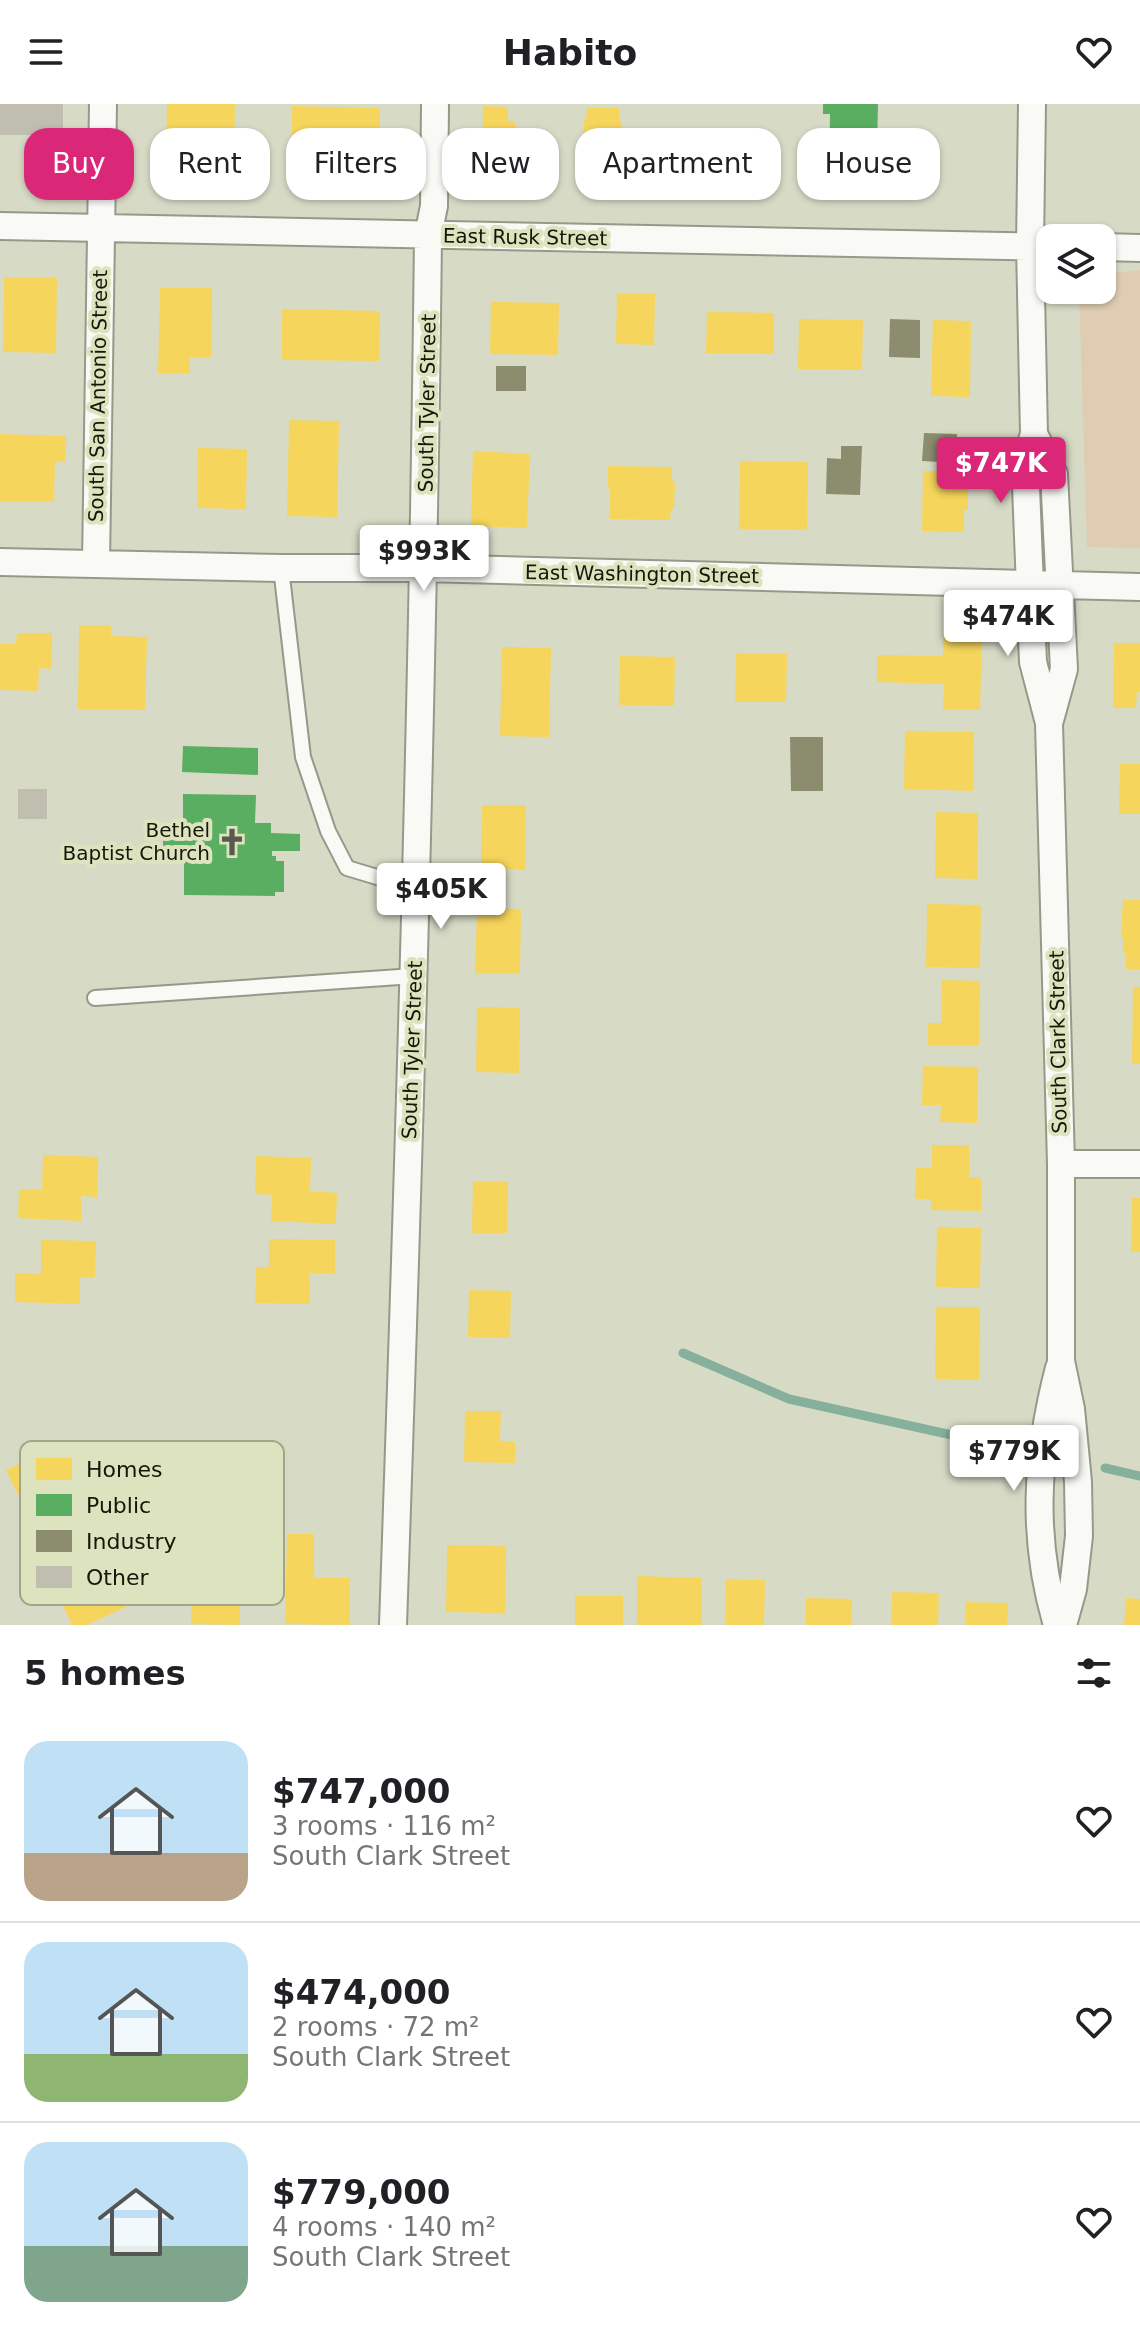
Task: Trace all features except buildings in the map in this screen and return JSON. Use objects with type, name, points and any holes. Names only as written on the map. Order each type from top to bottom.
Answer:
[{"type":"street","name":"South San Antonio Street","points":[[96,564],[103,104]]},
{"type":"street","name":"South Tyler Street","points":[[393,1625],[417,889],[425,568],[428,236],[434,206],[435,104]]},
{"type":"street","name":"South Clark Street","points":[[1032,104],[1039,224]]},
{"type":"street","name":"East Rusk Street","points":[[0,226],[1036,246]]},
{"type":"street","points":[[1116,247],[1140,248]]},
{"type":"street","name":"South Clark Street","points":[[1038,304],[1034,434],[1025,462],[1029,584],[1033,662],[1049,723],[1061,1164],[1061,1361],[1071,1409],[1078,1482],[1079,1536],[1073,1589],[1063,1625]]},
{"type":"street","name":"South Clark Street","points":[[1034,434],[1054,474],[1064,669],[1049,723]]},
{"type":"street","name":"East Washington Street","points":[[0,562],[425,568],[1140,587]]},
{"type":"street","points":[[1061,1164],[1140,1164]]},
{"type":"street","name":"South Clark Street","points":[[1057,1625],[1046,1588],[1039,1536],[1039,1481],[1049,1408],[1061,1361]]},
{"type":"lane","points":[[281,568],[303,757],[328,831],[347,868],[417,889]]},
{"type":"lane","points":[[95,998],[414,976]]},
{"type":"shaded area","points":[[1140,270],[1140,548],[1087,547],[1079,304],[1116,304],[1116,273]]},
{"type":"waterway","points":[[683,1353],[789,1399],[979,1441]]},
{"type":"waterway","points":[[1105,1468],[1140,1476]]},
{"type":"place","name":"Bethel Baptist Church","points":[[232,842]]}]
